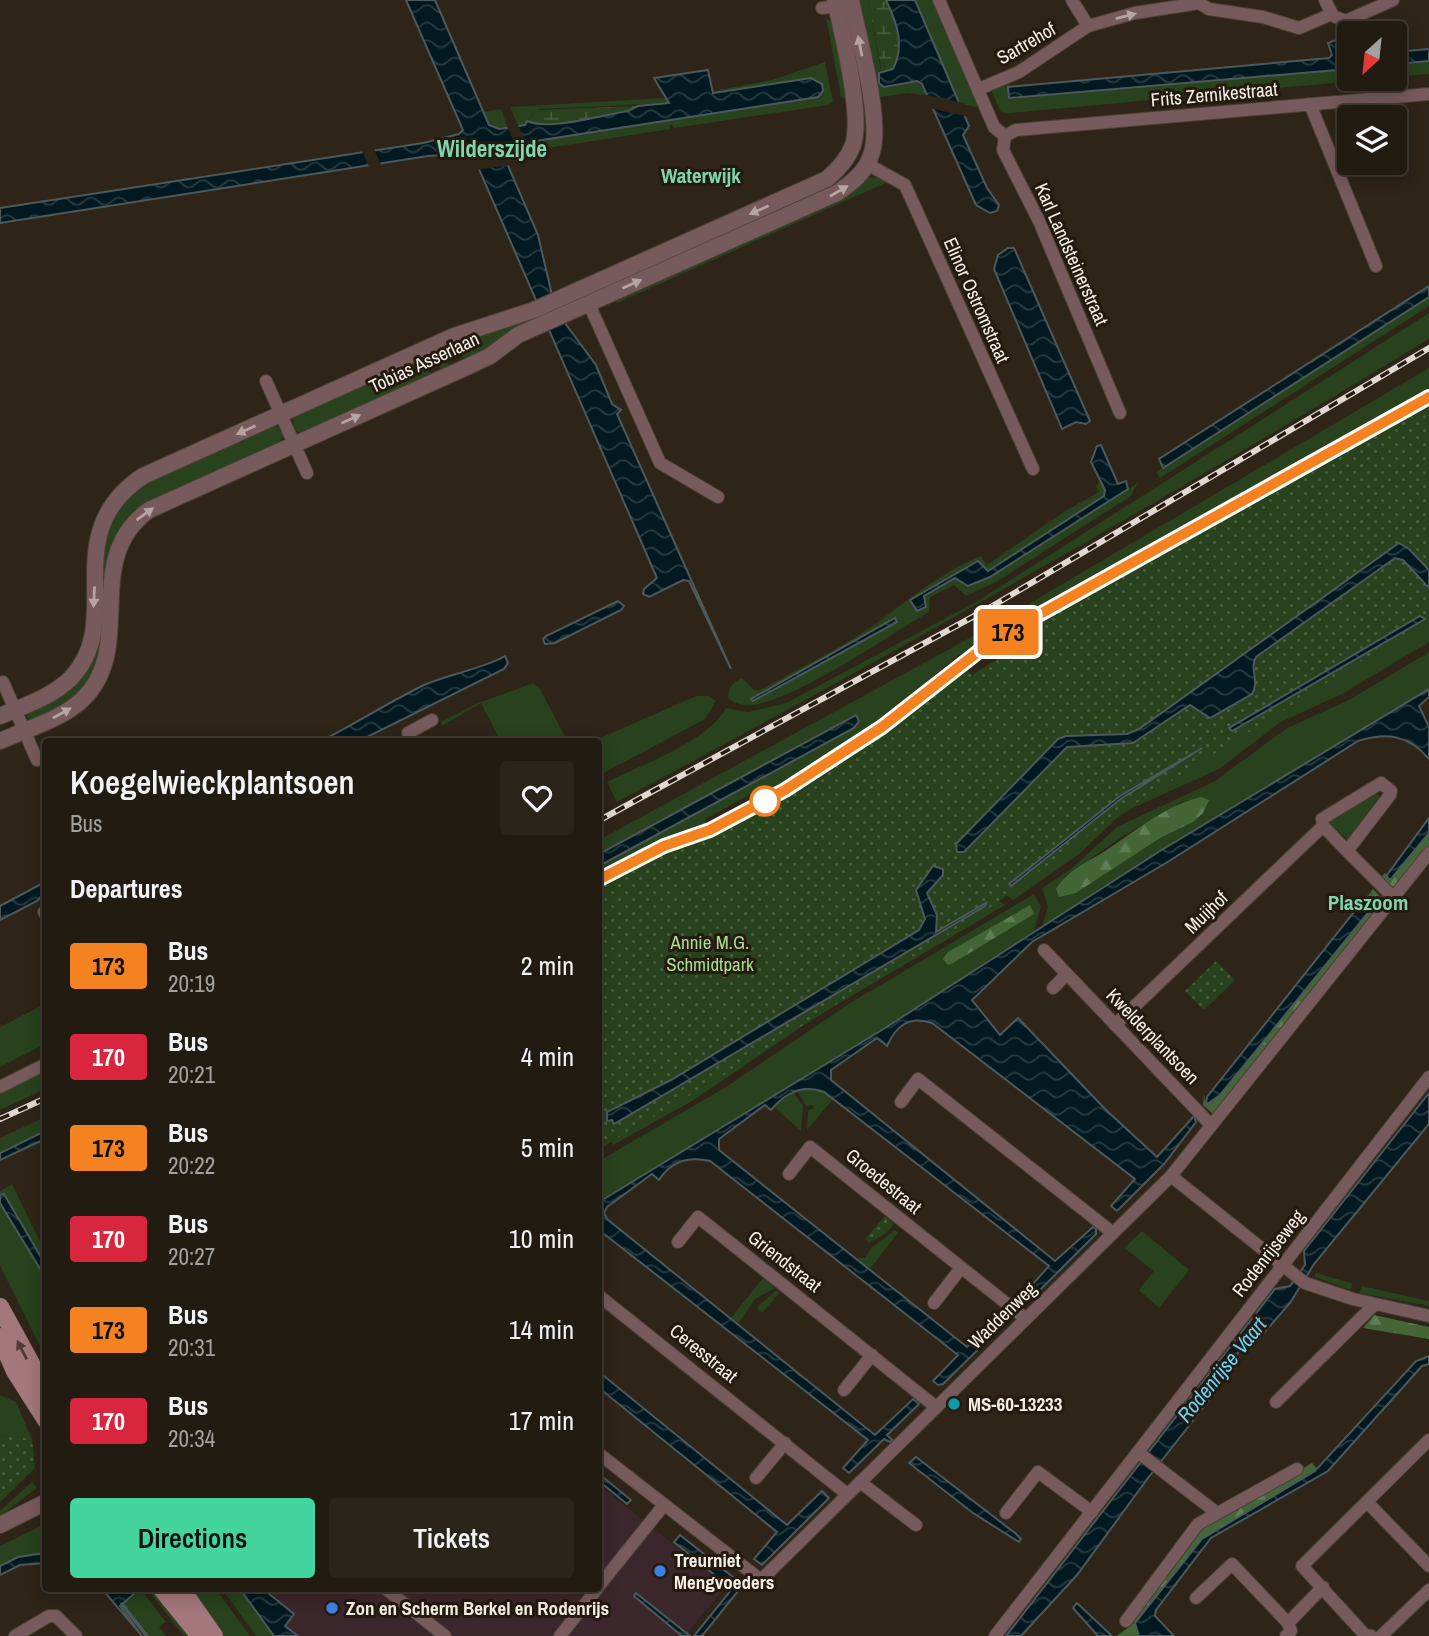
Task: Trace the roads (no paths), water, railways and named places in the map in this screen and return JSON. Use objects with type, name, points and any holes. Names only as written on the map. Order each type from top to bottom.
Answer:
[{"type":"main road","points":[[0,1307],[42,1384]]},
{"type":"main road","points":[[0,1337],[15,1371],[42,1414]]},
{"type":"main road","points":[[164,1592],[200,1636]]},
{"type":"main road","points":[[183,1592],[214,1636]]},
{"type":"street","name":"Karl Landsteinerstraat","points":[[939,0],[993,127],[1004,135],[1003,150],[1040,221],[1120,413]]},
{"type":"street","points":[[1072,0],[1080,18],[1088,26]]},
{"type":"street","points":[[1325,0],[1332,14],[1337,19],[1346,21],[1393,0]]},
{"type":"street","name":"Sartrehof","points":[[979,89],[1019,72],[1088,26],[1135,13],[1199,2],[1209,9],[1263,16],[1299,28],[1332,14]]},
{"type":"street","name":"Tobias Asserlaan","points":[[566,305],[589,304],[837,193],[853,183],[867,164],[875,135],[874,120],[839,4]]},
{"type":"street","name":"Tobias Asserlaan","points":[[0,741],[70,709],[97,680],[107,648],[114,557],[132,525],[163,502],[469,366],[538,318],[827,179],[840,167],[853,145],[856,121],[839,4]]},
{"type":"street","name":"Frits Zernikestraat","points":[[1004,135],[1016,130],[1429,94]]},
{"type":"street","points":[[1310,104],[1376,266]]},
{"type":"street","name":"Elinor Ostromstraat","points":[[867,164],[905,185],[1033,470]]},
{"type":"street","points":[[589,304],[660,463],[718,497]]},
{"type":"street","name":"Tobias Asserlaan","points":[[8,713],[58,690],[84,659],[93,623],[98,535],[107,510],[119,494],[142,476],[454,336],[538,318]]},
{"type":"street","points":[[266,381],[307,473]]},
{"type":"street","points":[[3,682],[8,713],[24,730],[37,760]]},
{"type":"street","points":[[410,738],[408,733],[432,720]]},
{"type":"street","name":"Muijhof","points":[[1115,1025],[1323,826],[1324,816],[1381,783],[1389,788],[1390,795],[1348,851]]},
{"type":"street","points":[[1323,826],[1393,897]]},
{"type":"street","name":"Waddenweg","points":[[664,1505],[761,1580],[1171,1176],[1429,853]]},
{"type":"street","name":"Kwelderplantsoen","points":[[1044,950],[1211,1125]]},
{"type":"street","points":[[1052,988],[1066,975]]},
{"type":"street","points":[[0,1087],[42,1066]]},
{"type":"street","name":"Rodenrijseweg","points":[[995,1636],[1141,1454],[1429,1077]]},
{"type":"street","points":[[901,1102],[918,1079],[1113,1233]]},
{"type":"street","name":"Groedestraat","points":[[789,1174],[810,1147],[1026,1319]]},
{"type":"street","points":[[1171,1176],[1301,1279],[1374,1305],[1429,1316]]},
{"type":"street","name":"Griendstraat","points":[[678,1242],[698,1217],[936,1407]]},
{"type":"street","points":[[934,1303],[961,1268]]},
{"type":"street","name":"Ceresstraat","points":[[602,1298],[847,1494]]},
{"type":"street","points":[[1276,1402],[1374,1305]]},
{"type":"street","points":[[844,1390],[872,1355]]},
{"type":"street","points":[[1371,1636],[1365,1635],[1302,1566],[1429,1440]]},
{"type":"street","points":[[756,1478],[785,1443]]},
{"type":"street","points":[[1141,1454],[1217,1514]]},
{"type":"street","points":[[602,1456],[664,1505],[602,1583]]},
{"type":"street","points":[[1126,1621],[1198,1524],[1297,1469]]},
{"type":"street","points":[[1006,1513],[1038,1472],[1092,1512]]},
{"type":"street","points":[[860,1482],[916,1525]]},
{"type":"street","points":[[22,1512],[42,1493]]},
{"type":"street","points":[[1368,1503],[1429,1566]]},
{"type":"street","points":[[0,1525],[42,1504]]},
{"type":"street","points":[[1196,1598],[1232,1564],[1287,1629],[1323,1587]]},
{"type":"street","points":[[1381,1636],[1429,1590]]},
{"type":"street","points":[[390,1592],[445,1636]]},
{"type":"street","points":[[560,1636],[595,1592]]},
{"type":"street","points":[[15,1636],[49,1616],[56,1616],[76,1636]]},
{"type":"water","points":[[406,0],[435,0],[489,125],[499,129],[525,125],[527,121],[549,124],[576,121],[628,111],[638,106],[669,103],[654,78],[708,70],[713,93],[811,78],[822,84],[823,91],[818,97],[510,145],[503,154],[538,235],[552,295],[562,319],[596,365],[612,404],[621,410],[617,414],[731,669],[689,581],[683,580],[649,597],[643,594],[644,589],[657,578],[472,153],[428,156],[0,223],[0,208],[423,143],[459,134],[463,130]]},
{"type":"water","points":[[886,0],[915,0],[969,126],[963,135],[987,188],[999,205],[997,211],[990,213],[976,205],[922,84],[917,81],[884,87],[879,83],[879,73],[893,69],[899,51],[896,26]]},
{"type":"water","points":[[1337,40],[1337,70],[1009,98],[1008,87],[1329,58],[1332,55],[1328,43]]},
{"type":"water","points":[[1429,49],[1429,61],[1407,63],[1407,51]]},
{"type":"water","points":[[1008,248],[1014,248],[1090,421],[1086,424],[1076,422],[1062,429],[994,269],[998,255]]},
{"type":"water","points":[[1429,286],[1429,297],[1163,468],[1159,459]]},
{"type":"water","points":[[1101,445],[1118,484],[1126,481],[1128,489],[990,577],[968,586],[955,578],[924,596],[926,607],[917,611],[910,600],[978,561],[988,571],[1104,496],[1105,490],[1091,462],[1097,446]]},
{"type":"water","points":[[1399,543],[1409,549],[1429,570],[1429,588],[1403,560],[1395,558],[1256,657],[1252,694],[1210,718],[1190,705],[1133,743],[1067,747],[964,852],[957,852],[956,844],[1058,739],[1066,736],[1127,734],[1139,729]]},
{"type":"water","points":[[618,601],[624,606],[621,610],[555,643],[545,644],[543,639],[546,636]]},
{"type":"water","points":[[1420,616],[1425,619],[1232,731],[1229,728]]},
{"type":"water","points":[[895,618],[897,622],[753,701],[751,699]]},
{"type":"water","points":[[505,656],[508,663],[504,669],[365,738],[326,738],[424,685]]},
{"type":"water","points":[[1429,689],[1429,697],[1419,706],[1429,727],[1429,759],[1405,740],[1388,736],[1358,741],[1166,863],[1032,942],[972,1000],[1000,1035],[1018,1018],[1106,1110],[1157,1157],[1194,1116],[1196,1122],[1164,1164],[1117,1211],[1111,1206],[1135,1179],[932,1023],[910,1021],[899,1028],[887,1046],[877,1038],[831,1070],[831,1080],[1055,1261],[1093,1227],[1096,1229],[1096,1234],[1029,1301],[1022,1296],[1049,1266],[824,1092],[802,1090],[788,1095],[771,1110],[765,1105],[719,1139],[719,1150],[967,1347],[1003,1312],[1007,1315],[1003,1325],[943,1384],[938,1385],[933,1381],[958,1355],[710,1161],[695,1159],[675,1164],[659,1180],[652,1174],[607,1207],[604,1213],[607,1219],[875,1435],[913,1399],[919,1404],[887,1435],[892,1440],[890,1442],[884,1439],[849,1473],[843,1468],[868,1440],[602,1232],[602,1200],[885,1028],[1160,851]]},
{"type":"water","points":[[856,715],[859,721],[854,728],[602,864],[602,852]]},
{"type":"water","points":[[1202,748],[1122,798],[1011,886],[1009,884],[1120,796]]},
{"type":"water","points":[[1429,818],[1429,833],[1391,879],[1388,879],[1387,875]]},
{"type":"water","points":[[933,866],[943,869],[943,875],[927,893],[937,915],[936,932],[986,903],[985,906],[614,1124],[612,1120],[607,1121],[607,1112],[671,1080],[919,930],[925,919],[916,890]]},
{"type":"water","points":[[42,884],[42,895],[37,901],[0,920],[0,906]]},
{"type":"water","points":[[1374,895],[1375,902],[1367,914],[1220,1095],[1206,1105],[1207,1097],[1358,907],[1367,897]]},
{"type":"water","name":"Rodenrijse Vaart","points":[[1429,1093],[1429,1124],[1314,1264],[1290,1303],[1251,1348],[1242,1347],[1237,1354],[1239,1362],[1148,1478],[1077,1575],[1021,1636],[1006,1636],[1275,1289],[1290,1286],[1305,1265],[1304,1251]]},
{"type":"water","points":[[42,1132],[42,1140],[0,1160],[0,1153]]},
{"type":"water","points":[[4,1194],[42,1259],[42,1272],[0,1203],[0,1195]]},
{"type":"water","points":[[1429,1356],[1429,1364],[1422,1366],[1328,1471],[1211,1538],[1156,1610],[1155,1616],[1174,1636],[1139,1636],[1135,1623],[1202,1539],[1315,1471],[1416,1361]]},
{"type":"water","points":[[602,1374],[787,1525],[822,1491],[829,1498],[762,1565],[754,1559],[777,1532],[602,1390]]},
{"type":"water","points":[[916,1457],[1015,1533],[1021,1539],[1019,1542],[973,1513],[909,1463]]},
{"type":"water","points":[[602,1476],[631,1500],[627,1504],[602,1483]]},
{"type":"water","points":[[680,1535],[743,1585],[702,1636],[694,1636],[732,1589],[674,1542]]},
{"type":"water","points":[[42,1553],[42,1563],[20,1565],[0,1575],[0,1566],[18,1557]]},
{"type":"water","points":[[105,1592],[136,1592],[120,1606],[142,1636]]},
{"type":"water","points":[[242,1592],[267,1592],[294,1614],[285,1626],[298,1636],[274,1636]]},
{"type":"water","points":[[636,1593],[690,1636],[682,1636],[634,1596]]},
{"type":"water","points":[[1077,1603],[1112,1636],[1098,1636],[1073,1608]]},
{"type":"waterway","points":[[122,1604],[147,1636]]},
{"type":"railway","points":[[602,819],[989,608],[1429,348]]},
{"type":"railway","points":[[0,1119],[42,1100]]},
{"type":"place","name":"MS-60-13233","points":[[954,1404]]},
{"type":"place","name":"Treurniet Mengvoeders","points":[[660,1571]]},
{"type":"place","name":"Zon en Scherm Berkel en Rodenrijs","points":[[332,1608]]},
{"type":"district","name":"Wilderszijde","points":[[492,149]]},
{"type":"district","name":"Waterwijk","points":[[701,176]]},
{"type":"district","name":"Plaszoom","points":[[1368,903]]},
{"type":"park label","name":"Annie M.G. Schmidtpark","points":[[710,953]]}]
